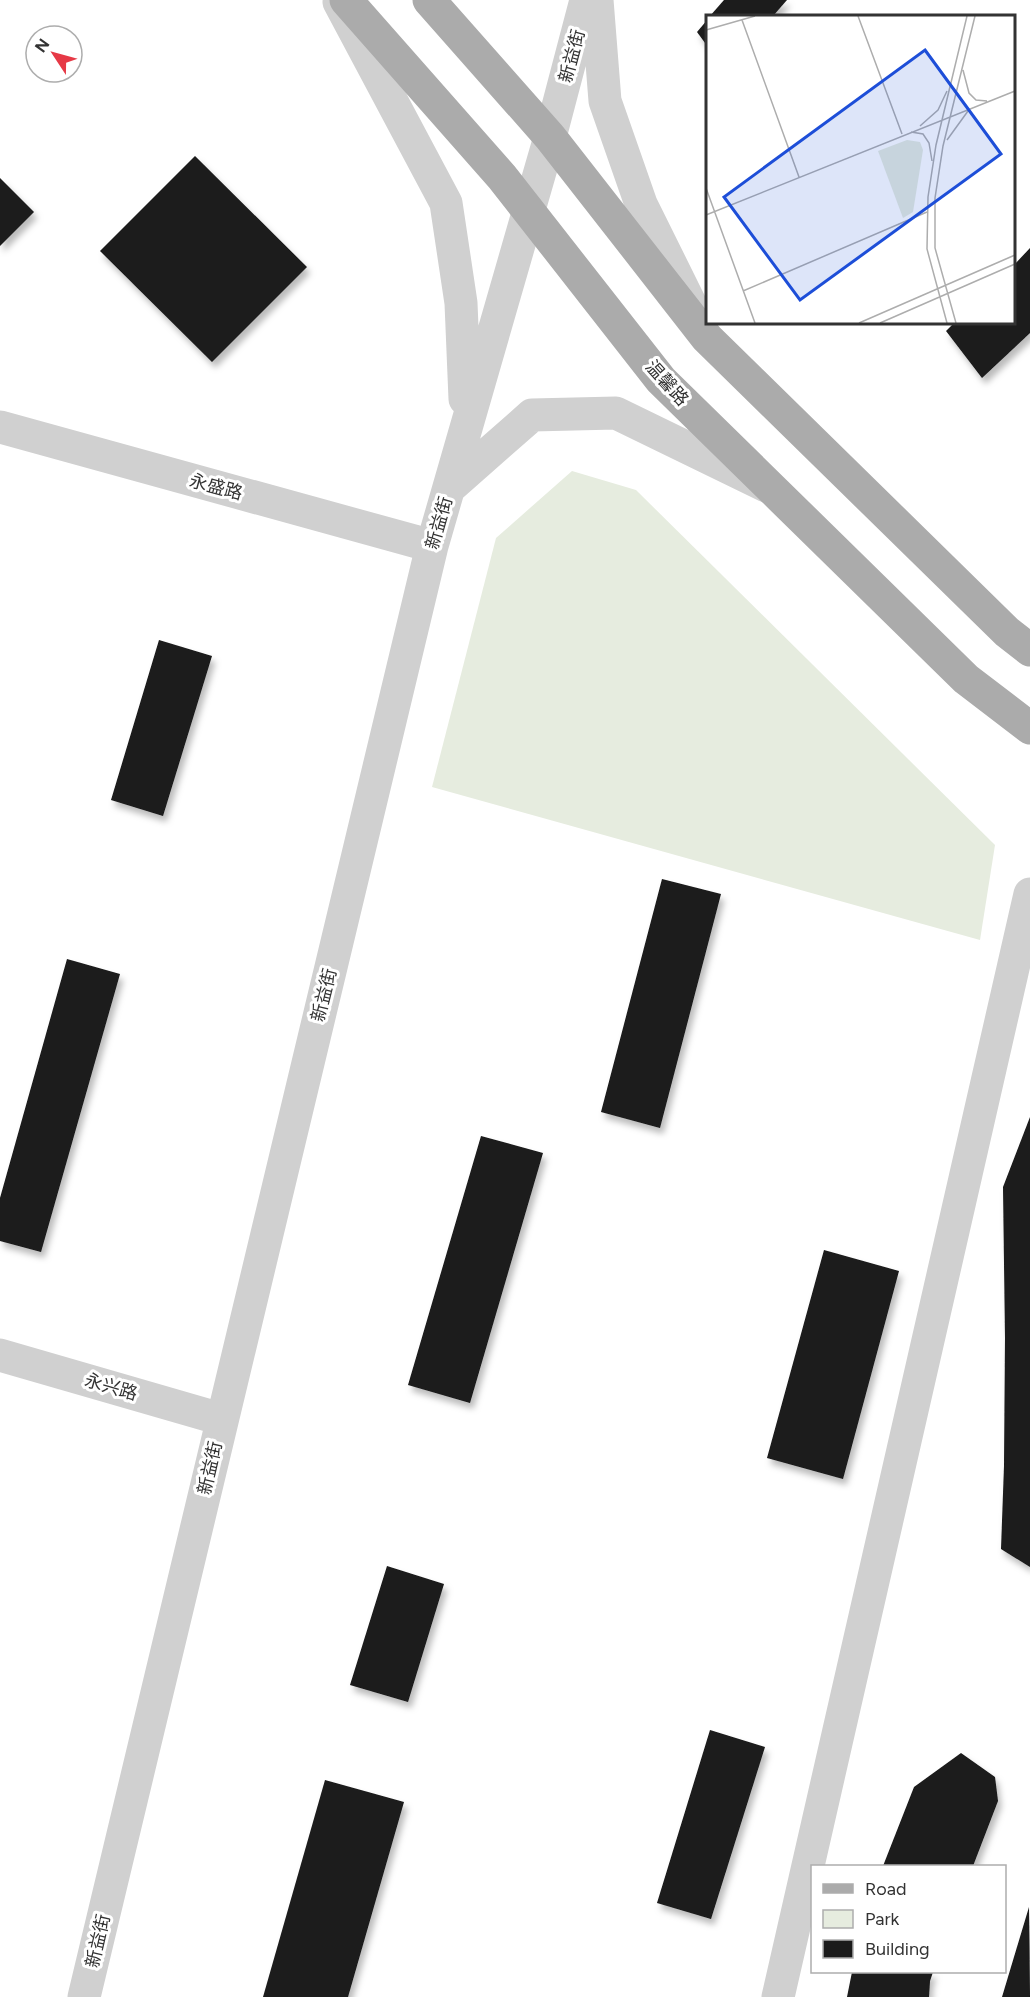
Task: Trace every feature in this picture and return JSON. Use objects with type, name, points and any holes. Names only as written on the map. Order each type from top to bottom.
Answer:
[{"type":"main road","name":"温馨路","points":[[346,0],[502,177],[661,380],[966,679],[1030,728]]},
{"type":"main road","points":[[429,0],[550,137],[707,338],[1007,632],[1030,650]]},
{"type":"street","points":[[338,0],[446,203],[461,303],[466,426]]},
{"type":"street","name":"新益街","points":[[84,1997],[432,546],[550,137],[586,0]]},
{"type":"street","points":[[597,0],[605,101],[641,204],[707,338]]},
{"type":"street","points":[[449,488],[532,415],[616,413],[772,489]]},
{"type":"street","name":"永盛路","points":[[0,427],[432,546]]},
{"type":"street","points":[[778,1997],[1030,894]]},
{"type":"street","name":"永兴路","points":[[0,1355],[222,1419]]},
{"type":"green space","points":[[572,471],[636,490],[995,845],[980,940],[432,787],[496,538]]},
{"type":"building","points":[[724,0],[787,0],[774,15],[711,15]]},
{"type":"building","points":[[706,21],[706,44],[697,32]]},
{"type":"building","points":[[195,156],[307,267],[212,362],[100,251]]},
{"type":"building","points":[[0,178],[34,212],[0,246]]},
{"type":"building","points":[[1030,248],[1030,333],[982,378],[946,331],[953,324],[1015,324],[1015,264]]},
{"type":"building","points":[[159,640],[212,656],[163,816],[111,800]]},
{"type":"building","points":[[662,879],[721,894],[660,1128],[601,1112]]},
{"type":"building","points":[[67,959],[120,974],[41,1252],[0,1241],[0,1198]]},
{"type":"building","points":[[1030,1117],[1030,1567],[1001,1549],[1005,1338],[1003,1187]]},
{"type":"building","points":[[481,1136],[543,1153],[470,1403],[408,1385]]},
{"type":"building","points":[[824,1250],[899,1271],[843,1479],[767,1458]]},
{"type":"building","points":[[387,1566],[444,1584],[408,1702],[350,1685]]},
{"type":"building","points":[[710,1730],[765,1747],[711,1919],[657,1903]]},
{"type":"building","points":[[961,1753],[995,1777],[998,1801],[973,1865],[883,1865],[914,1787]]},
{"type":"building","points":[[325,1780],[404,1802],[348,1997],[263,1997]]},
{"type":"building","points":[[1029,1907],[1030,1997],[1002,1997]]},
{"type":"building","points":[[852,1973],[933,1973],[929,1997],[847,1997]]}]
